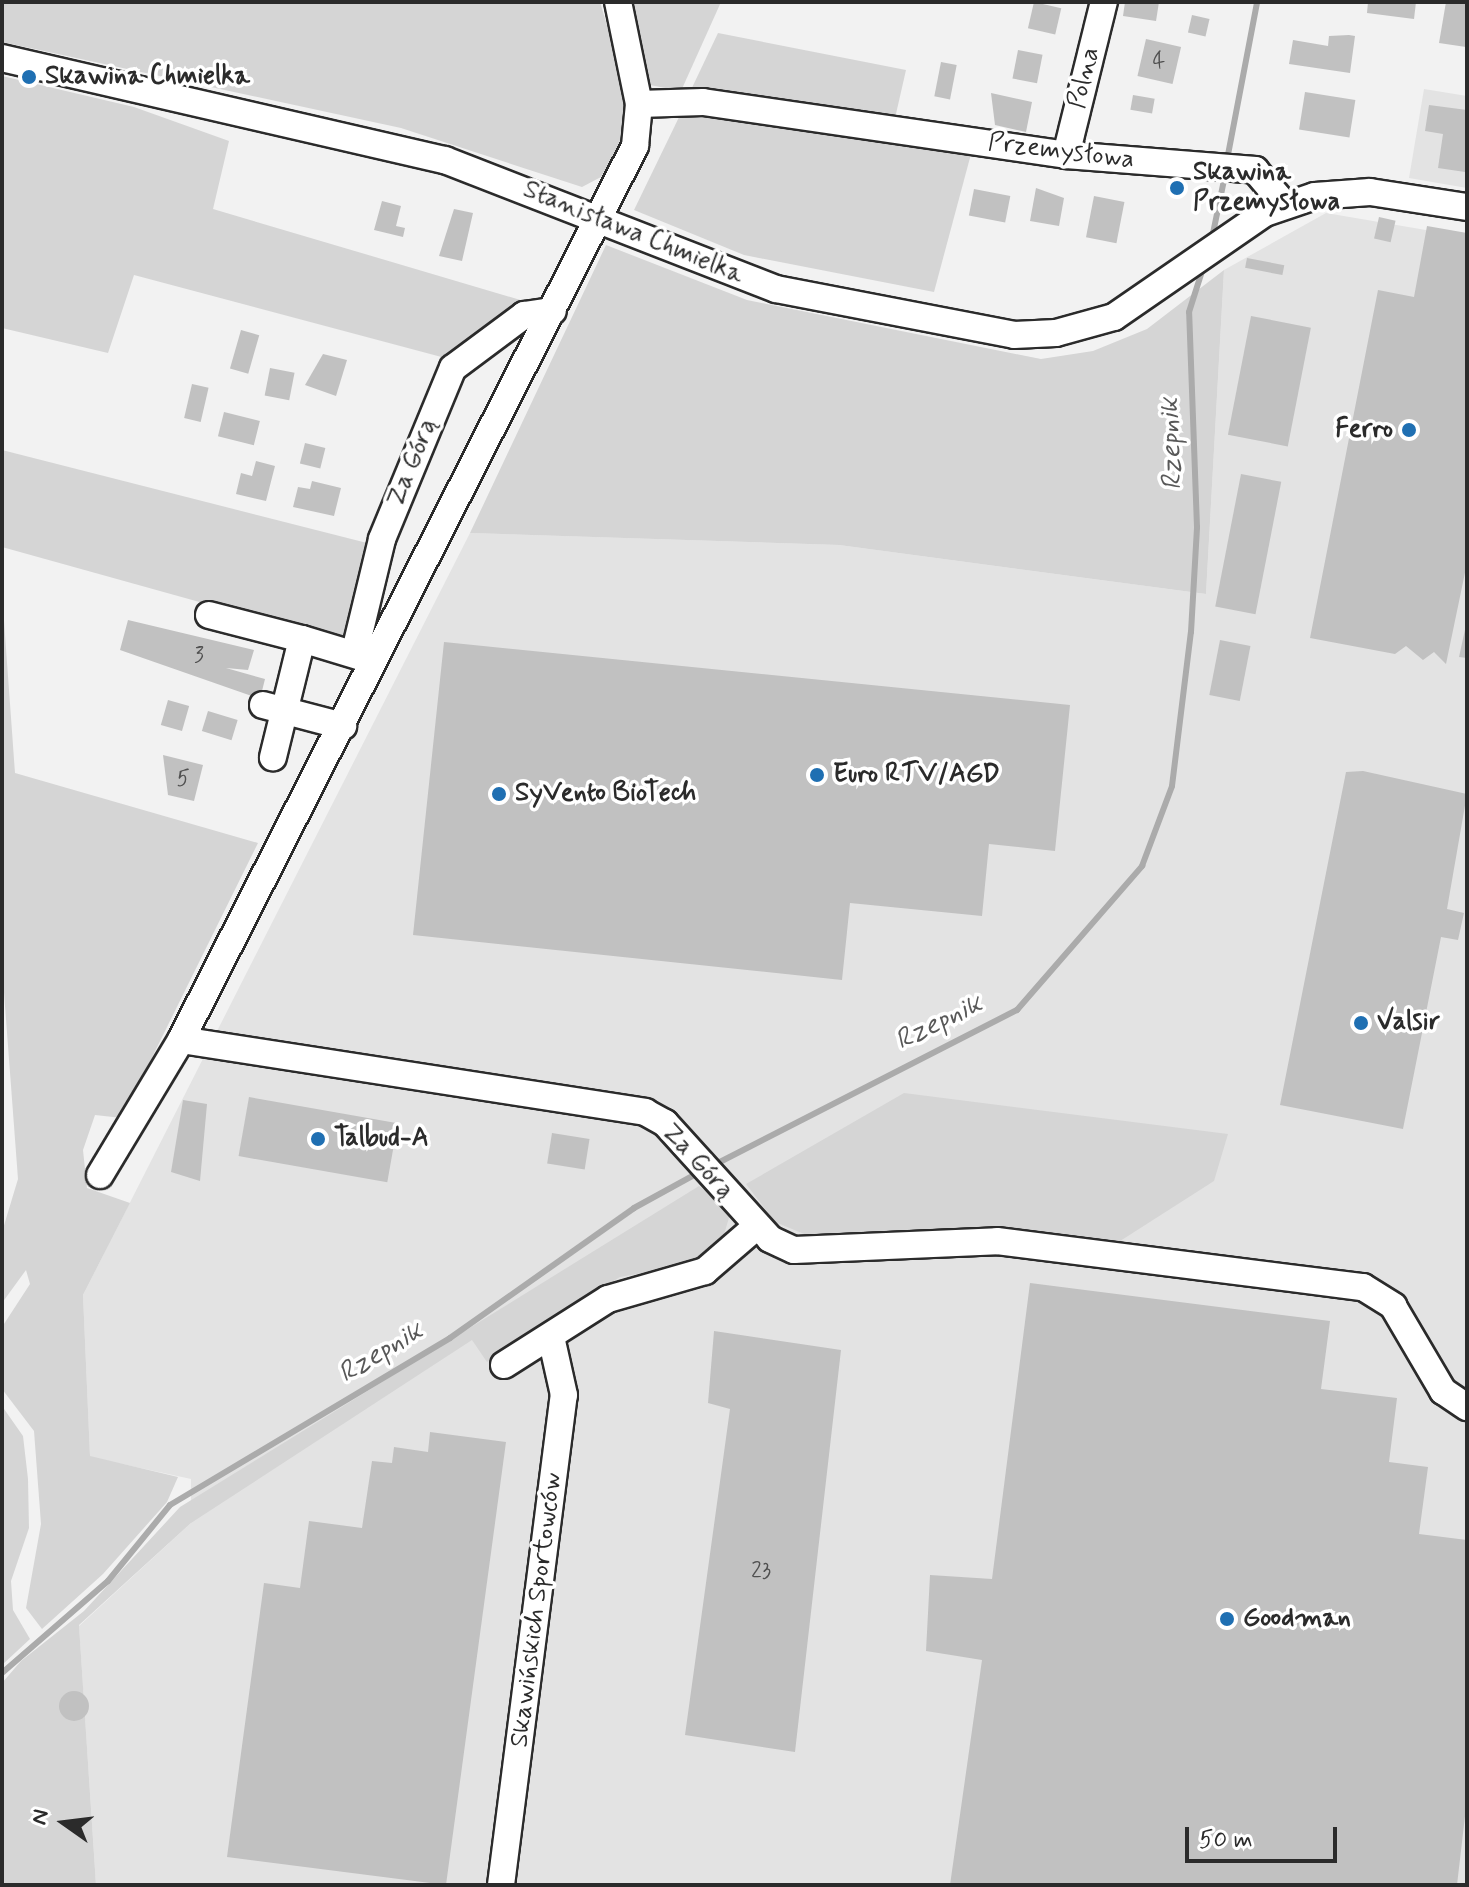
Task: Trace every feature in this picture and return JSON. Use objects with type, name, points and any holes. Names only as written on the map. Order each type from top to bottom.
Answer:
[{"type":"street","name":"Za Górą","points":[[365,657],[553,311],[596,217],[635,146],[639,104],[618,2]]},
{"type":"street","name":"Polna","points":[[1066,155],[1104,2]]},
{"type":"street","name":"Stanisława Chmielka","points":[[2,58],[396,147],[596,217],[776,289],[1014,335],[1086,327],[1154,294],[1235,233],[1284,204]]},
{"type":"street","name":"Przemysłowa","points":[[639,104],[703,102],[1066,155],[1235,168],[1261,174],[1284,204]]},
{"type":"street","points":[[1284,204],[1370,192],[1467,207]]},
{"type":"street","name":"Za Górą","points":[[553,311],[524,315],[453,368],[382,539],[365,657],[343,726],[181,1040],[625,1105],[665,1123],[770,1239],[818,1253],[997,1241],[1363,1287],[1393,1306],[1443,1391],[1467,1407]]},
{"type":"street","points":[[209,615],[365,657]]},
{"type":"street","points":[[273,757],[274,708],[302,639]]},
{"type":"street","points":[[274,708],[343,726]]},
{"type":"street","points":[[100,1175],[181,1040]]},
{"type":"street","points":[[504,1365],[608,1299],[705,1271],[757,1226]]},
{"type":"street","name":"Skawińskich Sportowców","points":[[501,1885],[564,1395],[551,1337]]},
{"type":"shaded area","points":[[2,2],[600,2],[631,105],[624,137],[601,177],[582,187],[401,128],[2,42]]},
{"type":"shaded area","points":[[632,2],[721,2],[681,91],[650,85],[639,68]]},
{"type":"shaded area","points":[[718,33],[906,70],[893,127],[689,94]]},
{"type":"shaded area","points":[[2,76],[134,107],[229,141],[213,209],[527,302],[449,359],[134,275],[108,353],[2,328]]},
{"type":"shaded area","points":[[1424,89],[1467,96],[1467,188],[1409,178]]},
{"type":"shaded area","points":[[682,111],[971,154],[934,292],[744,255],[634,210]]},
{"type":"shaded area","points":[[1326,213],[1467,237],[1467,1885],[96,1885],[79,1626],[191,1523],[191,1479],[90,1457],[83,1295],[470,533],[839,545],[1206,594],[1224,270]]},
{"type":"shaded area","points":[[606,245],[747,300],[1041,359],[1093,351],[1147,329],[1224,270],[1206,594],[839,545],[470,533]]},
{"type":"shaded area","points":[[2,450],[371,544],[347,643],[2,547]]},
{"type":"shaded area","points":[[2,593],[15,773],[258,843],[122,1118],[95,1115],[83,1150],[87,1188],[130,1203],[83,1295],[90,1456],[178,1477],[167,1502],[103,1574],[42,1629],[26,1608],[41,1524],[34,1431],[2,1389],[2,1327],[30,1284],[26,1270],[2,1303],[2,1232],[18,1179],[2,966]]},
{"type":"shaded area","points":[[904,1093],[1228,1134],[1214,1181],[1117,1243],[976,1228],[814,1238],[775,1222],[746,1184]]},
{"type":"shaded area","points":[[699,1186],[731,1211],[720,1248],[692,1264],[620,1277],[487,1362],[472,1340],[191,1523],[79,1625],[96,1885],[2,1885],[2,1683],[21,1661],[84,1611],[180,1507]]},
{"type":"shaded area","points":[[2,1406],[23,1436],[29,1528],[11,1581],[13,1610],[30,1639],[2,1665]]},
{"type":"building","points":[[1034,2],[1061,8],[1055,35],[1028,28]]},
{"type":"building","points":[[1125,2],[1159,2],[1156,21],[1123,16]]},
{"type":"building","points":[[1368,2],[1416,2],[1414,19],[1367,13]]},
{"type":"building","points":[[1446,2],[1467,2],[1466,47],[1439,43]]},
{"type":"building","points":[[1192,15],[1210,19],[1205,37],[1188,33]]},
{"type":"building","points":[[1329,36],[1355,36],[1350,73],[1289,64],[1293,40],[1328,46]]},
{"type":"building","points":[[1146,39],[1181,47],[1173,84],[1137,76]]},
{"type":"building","points":[[1018,50],[1043,55],[1037,83],[1012,78]]},
{"type":"building","points":[[941,62],[957,65],[950,99],[934,96]]},
{"type":"building","points":[[1305,92],[1355,100],[1349,138],[1299,130]]},
{"type":"building","points":[[991,93],[1032,102],[1026,132],[995,125]]},
{"type":"building","points":[[1133,95],[1155,99],[1152,114],[1130,110]]},
{"type":"building","points":[[1429,105],[1467,110],[1465,172],[1438,168],[1443,134],[1425,131]]},
{"type":"building","points":[[1036,188],[1064,198],[1059,226],[1030,221]]},
{"type":"building","points":[[974,189],[1010,196],[1005,223],[969,216]]},
{"type":"building","points":[[1094,196],[1124,202],[1116,243],[1086,237]]},
{"type":"building","points":[[382,201],[401,206],[396,226],[405,228],[403,237],[374,230]]},
{"type":"building","points":[[454,209],[473,213],[462,261],[439,256]]},
{"type":"building","points":[[1379,217],[1396,221],[1391,242],[1374,238]]},
{"type":"building","name":"Ferro","points":[[1427,226],[1467,233],[1467,563],[1446,664],[1434,652],[1423,660],[1406,646],[1395,654],[1310,638],[1378,290],[1414,297]]},
{"type":"building","points":[[1247,258],[1284,265],[1282,275],[1245,268]]},
{"type":"building","points":[[1251,316],[1311,328],[1288,446],[1228,435]]},
{"type":"building","points":[[241,330],[259,335],[248,374],[230,368]]},
{"type":"building","points":[[323,354],[347,360],[336,396],[305,385]]},
{"type":"building","points":[[270,368],[295,373],[289,400],[265,395]]},
{"type":"building","points":[[192,384],[209,388],[201,422],[184,418]]},
{"type":"building","points":[[224,412],[260,421],[254,445],[218,436]]},
{"type":"building","points":[[305,443],[325,448],[320,468],[300,463]]},
{"type":"building","points":[[256,461],[275,466],[266,501],[236,494],[241,473],[252,476]]},
{"type":"building","name":"Ferro","points":[[1241,474],[1281,482],[1255,614],[1215,607]]},
{"type":"building","points":[[312,481],[341,488],[334,516],[293,507],[298,487],[310,489]]},
{"type":"building","points":[[128,620],[254,650],[248,670],[226,668],[265,679],[260,699],[120,650]]},
{"type":"building","points":[[1467,626],[1467,658],[1459,657]]},
{"type":"building","points":[[1220,640],[1250,646],[1240,701],[1209,695]]},
{"type":"building","name":"Euro RTV/AGD","points":[[444,642],[1070,705],[1055,851],[989,844],[982,916],[850,903],[842,980],[413,935]]},
{"type":"building","points":[[168,700],[189,706],[182,731],[161,725]]},
{"type":"building","points":[[208,711],[238,720],[232,740],[202,731]]},
{"type":"building","points":[[163,755],[203,765],[194,801],[168,795]]},
{"type":"building","name":"Valsir","points":[[1363,771],[1467,794],[1447,909],[1464,913],[1458,940],[1441,937],[1403,1129],[1280,1105],[1346,772]]},
{"type":"building","name":"Talbud-A","points":[[249,1097],[398,1123],[387,1182],[239,1156]]},
{"type":"building","points":[[183,1100],[207,1104],[200,1181],[171,1172]]},
{"type":"building","points":[[552,1133],[590,1139],[585,1170],[547,1164]]},
{"type":"building","name":"Goodman","points":[[1030,1283],[1330,1321],[1321,1389],[1397,1398],[1389,1462],[1428,1467],[1419,1534],[1467,1540],[1467,1799],[1457,1885],[950,1885],[982,1660],[926,1651],[930,1575],[992,1579]]},
{"type":"building","points":[[714,1331],[841,1350],[795,1752],[685,1735],[730,1409],[708,1403]]},
{"type":"building","points":[[430,1432],[506,1442],[446,1885],[227,1857],[264,1583],[300,1588],[309,1521],[362,1528],[372,1461],[392,1463],[394,1447],[428,1452]]},
{"type":"building","points":[[74,1691],[85,1695],[89,1706],[85,1717],[74,1721],[63,1717],[59,1706],[63,1695]]},
{"type":"waterway","name":"Rzepnik","points":[[1227,160],[1257,2]]},
{"type":"waterway","name":"Rzepnik","points":[[1212,238],[1225,175]]},
{"type":"waterway","name":"Rzepnik","points":[[712,1166],[1017,1010],[1142,866],[1172,786],[1191,632],[1197,527],[1189,312],[1203,268]]},
{"type":"waterway","name":"Rzepnik","points":[[2,1673],[108,1581],[170,1505],[450,1338],[634,1208],[698,1173]]},
{"type":"place","name":"Skawina Chmielka","points":[[29,77]]},
{"type":"place","name":"Skawina Przemysłowa","points":[[1177,188]]},
{"type":"place","name":"Ferro","points":[[1409,430]]},
{"type":"place","name":"Euro RTV/AGD","points":[[817,775]]},
{"type":"place","name":"SyVento BioTech","points":[[499,794]]},
{"type":"place","name":"Valsir","points":[[1361,1023]]},
{"type":"place","name":"Talbud-A","points":[[318,1139]]},
{"type":"place","name":"Goodman","points":[[1227,1619]]}]
